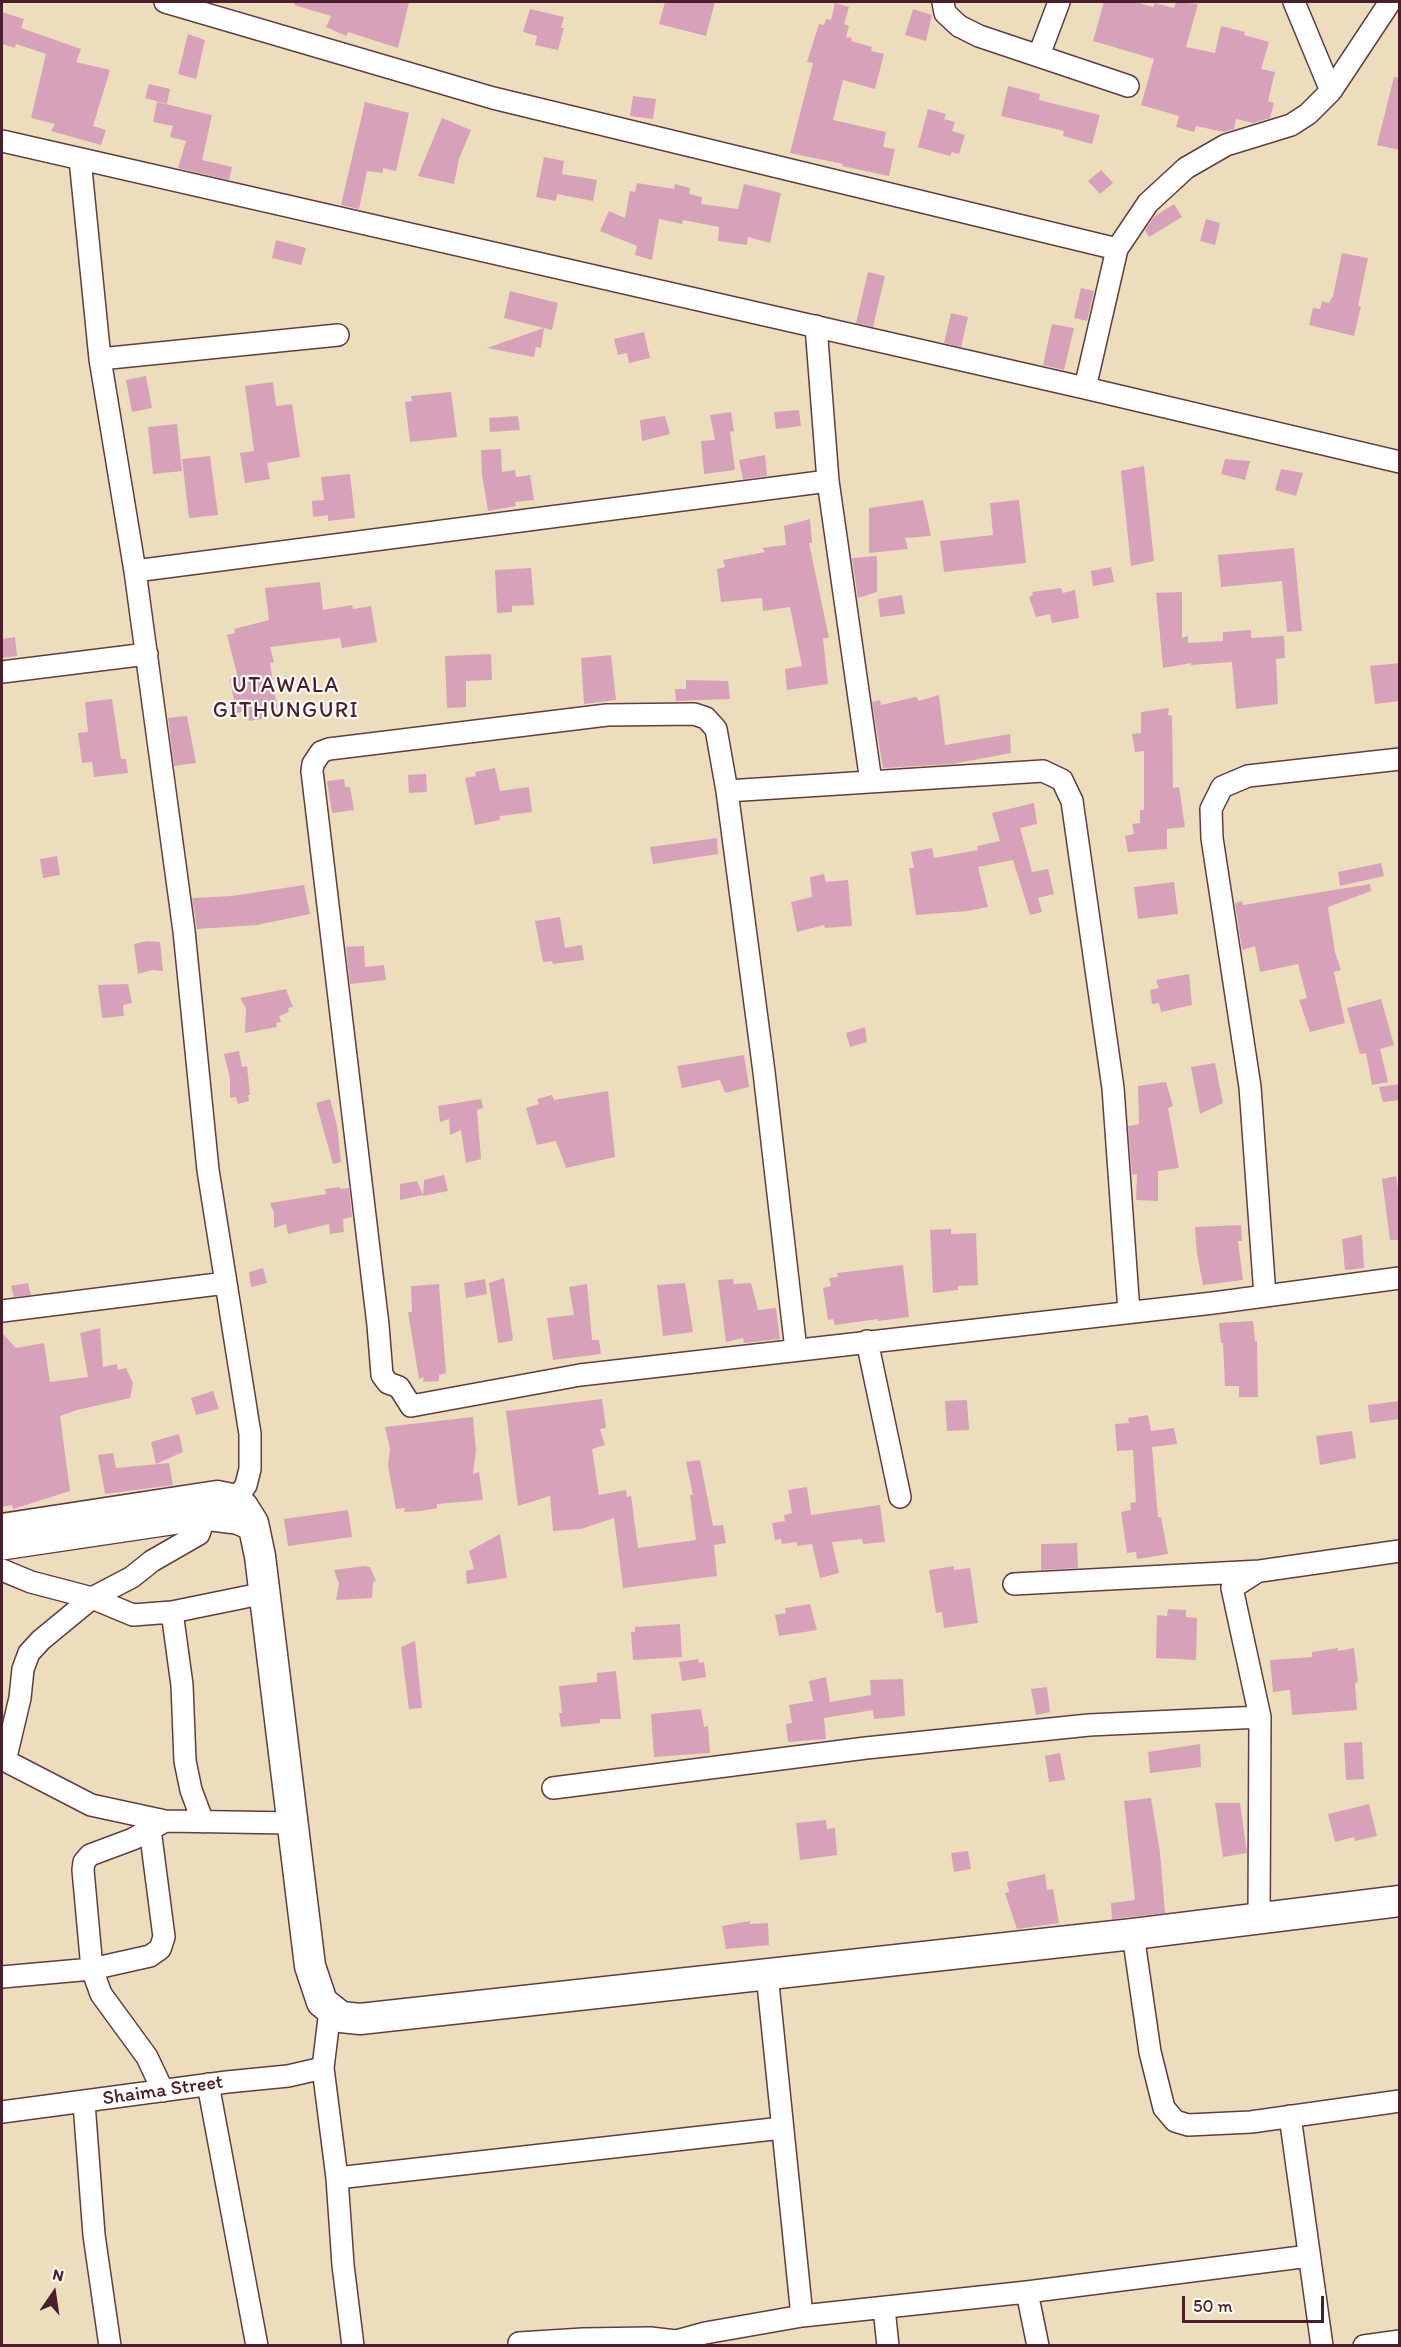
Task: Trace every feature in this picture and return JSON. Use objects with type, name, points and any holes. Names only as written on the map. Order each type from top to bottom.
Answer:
[{"type":"street","points":[[165,2],[493,98],[1117,249]]},
{"type":"street","points":[[943,2],[945,13],[959,26],[979,36],[1128,86]]},
{"type":"street","points":[[1039,55],[1059,2]]},
{"type":"street","points":[[1294,2],[1331,91]]},
{"type":"street","points":[[1085,387],[1117,249],[1148,203],[1185,168],[1226,145],[1291,125],[1308,114],[1331,91],[1390,2]]},
{"type":"street","points":[[2,141],[1085,387],[1400,462]]},
{"type":"street","points":[[80,159],[100,359],[135,572],[184,931],[208,1170],[250,1434],[250,1469],[246,1485],[236,1500]]},
{"type":"street","points":[[816,326],[828,481],[871,782]]},
{"type":"street","points":[[100,359],[338,335]]},
{"type":"street","points":[[135,572],[828,481]]},
{"type":"street","points":[[2,672],[147,654]]},
{"type":"street","points":[[796,1350],[764,1072],[727,792],[716,729],[706,718],[682,713],[607,715],[329,749],[321,752],[316,757],[312,771],[382,1375],[388,1383],[399,1387],[411,1406],[580,1375],[1265,1296],[1400,1278]]},
{"type":"street","points":[[1265,1296],[1250,1087],[1212,838],[1211,809],[1222,787],[1248,776],[1400,759]]},
{"type":"street","points":[[727,792],[1043,771],[1062,780],[1072,801],[1113,1088],[1129,1312]]},
{"type":"street","points":[[2,1311],[226,1283]]},
{"type":"street","points":[[867,1341],[900,1497]]},
{"type":"street","points":[[2,1549],[204,1508],[217,1496],[236,1500],[253,1523],[265,1593],[310,1966],[322,2002],[341,2017],[360,2019],[1133,1934],[1400,1900]]},
{"type":"street","points":[[204,1508],[199,1534],[152,1561],[132,1577],[92,1598],[41,1640],[29,1653],[23,1669],[20,1698],[3,1760],[91,1805],[158,1825],[203,1822],[292,1823]]},
{"type":"street","points":[[2,1529],[204,1508],[255,1531]]},
{"type":"street","points":[[1014,1584],[1260,1571],[1400,1551]]},
{"type":"street","points":[[2,1570],[31,1582],[92,1598],[133,1615],[172,1612],[265,1593]]},
{"type":"street","points":[[1259,1918],[1260,1717],[1232,1588],[1260,1571]]},
{"type":"street","points":[[172,1612],[182,1685],[185,1761],[203,1822]]},
{"type":"street","points":[[554,1788],[866,1748],[1089,1725],[1260,1717]]},
{"type":"street","points":[[2,1977],[92,1969],[150,1956],[160,1949],[164,1937],[158,1825]]},
{"type":"street","points":[[158,1825],[133,1839],[90,1855],[84,1862],[83,1870],[92,1969],[101,1994],[147,2057],[163,2091]]},
{"type":"street","points":[[1133,1934],[1150,2052],[1164,2108],[1175,2121],[1188,2125],[1251,2122],[1400,2101]]},
{"type":"street","points":[[766,1974],[802,2316]]},
{"type":"street","points":[[330,2010],[323,2068],[338,2178],[343,2265],[353,2346]]},
{"type":"street","name":"Shaima Street","points":[[2,2112],[84,2103],[208,2084],[288,2076],[323,2068]]},
{"type":"street","points":[[208,2084],[257,2346]]},
{"type":"street","points":[[84,2103],[94,2235],[110,2346]]},
{"type":"street","points":[[1290,2116],[1322,2346]]},
{"type":"street","points":[[338,2178],[782,2128]]},
{"type":"street","points":[[519,2343],[650,2338],[677,2343],[705,2333],[802,2316],[1027,2292],[1309,2256]]},
{"type":"street","points":[[1027,2292],[1038,2346]]},
{"type":"street","points":[[884,2308],[888,2346]]},
{"type":"street","points":[[1364,2346],[1400,2341]]},
{"type":"building","points":[[295,2],[409,2],[398,48],[348,32],[346,36],[326,27],[331,16],[294,5]]},
{"type":"building","points":[[665,2],[715,2],[706,36],[659,24]]},
{"type":"building","points":[[1104,2],[1136,2],[1153,7],[1155,3],[1174,8],[1176,2],[1198,4],[1186,47],[1215,53],[1221,26],[1245,32],[1244,35],[1269,42],[1261,69],[1275,72],[1268,101],[1274,103],[1270,118],[1253,123],[1236,119],[1234,129],[1224,132],[1196,126],[1194,132],[1176,127],[1179,116],[1141,105],[1154,59],[1093,41]]},
{"type":"building","points":[[835,3],[849,7],[844,24],[849,26],[846,37],[852,38],[851,41],[872,47],[871,51],[884,54],[875,89],[843,80],[833,120],[886,132],[883,147],[895,149],[889,176],[790,153],[813,63],[807,62],[819,24],[824,25],[826,19],[831,20]]},
{"type":"building","points":[[530,9],[564,17],[561,28],[564,28],[558,50],[535,45],[537,36],[523,32]]},
{"type":"building","points":[[913,9],[932,15],[926,41],[905,35]]},
{"type":"building","points":[[2,12],[24,19],[21,28],[81,49],[76,62],[110,70],[93,126],[106,130],[101,145],[51,131],[55,124],[31,118],[46,54],[16,44],[15,48],[2,44]]},
{"type":"building","points":[[188,34],[205,40],[196,79],[178,74]]},
{"type":"building","points":[[1394,77],[1400,78],[1400,150],[1377,145]]},
{"type":"building","points":[[149,84],[170,89],[167,104],[145,98]]},
{"type":"building","points":[[1008,86],[1040,94],[1039,100],[1100,115],[1092,144],[1063,136],[1064,131],[1001,116]]},
{"type":"building","points":[[633,96],[656,99],[653,119],[630,116]]},
{"type":"building","points":[[157,102],[212,115],[202,160],[232,167],[229,180],[178,168],[186,141],[170,137],[173,126],[153,122]]},
{"type":"building","points":[[365,102],[409,113],[396,171],[383,168],[383,173],[367,171],[359,209],[341,205]]},
{"type":"building","points":[[928,109],[946,114],[944,119],[955,122],[952,131],[965,135],[959,154],[952,152],[950,156],[918,147]]},
{"type":"building","points":[[442,118],[471,130],[459,159],[454,184],[418,176]]},
{"type":"building","points":[[544,157],[564,161],[562,174],[597,180],[593,201],[557,194],[556,201],[536,197]]},
{"type":"building","points":[[1101,170],[1113,183],[1100,194],[1088,181]]},
{"type":"building","points":[[637,183],[674,189],[675,184],[690,188],[689,194],[702,197],[701,204],[738,209],[744,184],[781,193],[770,243],[748,237],[747,245],[718,241],[719,227],[683,220],[682,224],[659,219],[652,260],[635,255],[637,246],[600,231],[609,211],[625,218],[630,191],[635,192]]},
{"type":"building","points":[[1174,204],[1182,217],[1149,237],[1145,230],[1155,216]]},
{"type":"building","points":[[1206,219],[1220,223],[1215,245],[1200,241]]},
{"type":"building","points":[[276,240],[306,248],[301,265],[272,258]]},
{"type":"building","points":[[1342,253],[1368,258],[1354,336],[1309,325],[1313,308],[1320,309],[1322,301],[1329,303],[1333,296]]},
{"type":"building","points":[[868,272],[885,276],[873,327],[856,323]]},
{"type":"building","points":[[1081,288],[1094,291],[1087,321],[1074,318]]},
{"type":"building","points":[[510,291],[558,303],[552,330],[504,318]]},
{"type":"building","points":[[951,313],[968,317],[961,347],[944,343]]},
{"type":"building","points":[[1052,324],[1074,328],[1064,370],[1043,365]]},
{"type":"building","points":[[544,328],[541,348],[536,347],[534,357],[487,348]]},
{"type":"building","points":[[644,332],[650,358],[629,363],[627,353],[618,355],[614,339]]},
{"type":"building","points":[[146,376],[152,408],[132,412],[126,380]]},
{"type":"building","points":[[273,382],[276,406],[292,404],[300,457],[267,463],[270,479],[245,483],[240,453],[254,451],[245,386]]},
{"type":"building","points":[[451,392],[457,437],[410,442],[405,402],[412,401],[411,396]]},
{"type":"building","points":[[799,410],[801,426],[776,429],[774,412]]},
{"type":"building","points":[[731,412],[734,431],[730,432],[735,470],[704,474],[701,441],[715,440],[710,415]]},
{"type":"building","points":[[518,416],[520,430],[490,432],[489,418]]},
{"type":"building","points":[[665,416],[670,434],[642,441],[640,420]]},
{"type":"building","points":[[177,424],[182,471],[153,474],[148,427]]},
{"type":"building","points":[[501,449],[502,472],[515,470],[516,477],[530,475],[534,500],[515,502],[516,506],[488,511],[482,475],[481,450]]},
{"type":"building","points":[[765,455],[767,476],[743,479],[739,460]]},
{"type":"building","points":[[210,456],[218,515],[189,518],[182,459]]},
{"type":"building","points":[[1225,459],[1250,461],[1245,480],[1221,474]]},
{"type":"building","points":[[1144,466],[1154,561],[1131,566],[1121,471]]},
{"type":"building","points":[[1281,469],[1303,473],[1296,496],[1275,490]]},
{"type":"building","points":[[350,474],[355,518],[328,521],[328,515],[313,517],[312,501],[324,500],[321,477]]},
{"type":"building","points":[[923,500],[931,536],[905,538],[908,549],[869,553],[869,508]]},
{"type":"building","points":[[1019,500],[1026,563],[944,572],[940,541],[993,535],[990,503]]},
{"type":"building","points":[[810,519],[812,543],[809,543],[829,638],[823,638],[828,684],[787,690],[785,669],[802,666],[790,607],[763,611],[762,598],[721,602],[717,569],[725,567],[723,560],[765,552],[762,548],[786,545],[784,526]]},
{"type":"building","points":[[1294,548],[1302,631],[1287,632],[1282,581],[1221,587],[1218,555]]},
{"type":"building","points":[[877,556],[877,592],[858,598],[852,558]]},
{"type":"building","points":[[1111,567],[1114,582],[1093,586],[1091,571]]},
{"type":"building","points":[[531,568],[534,605],[512,606],[512,612],[497,613],[495,570]]},
{"type":"building","points":[[320,582],[323,610],[352,605],[353,609],[371,606],[377,642],[342,648],[340,638],[270,647],[274,662],[270,663],[277,708],[265,710],[266,718],[249,721],[247,711],[236,713],[230,679],[238,678],[227,635],[235,633],[234,629],[269,620],[265,588]]},
{"type":"building","points":[[1061,588],[1063,593],[1075,590],[1079,618],[1052,623],[1050,614],[1036,617],[1029,597],[1033,595],[1032,592]]},
{"type":"building","points":[[1182,592],[1182,638],[1188,636],[1188,643],[1223,641],[1223,632],[1251,630],[1251,638],[1284,636],[1285,658],[1276,659],[1278,704],[1236,709],[1232,662],[1191,665],[1191,663],[1163,668],[1156,593]]},
{"type":"building","points":[[902,595],[905,614],[880,617],[878,599]]},
{"type":"building","points":[[15,637],[17,656],[2,658],[2,639]]},
{"type":"building","points":[[491,654],[492,680],[466,681],[466,707],[447,708],[445,656]]},
{"type":"building","points":[[611,655],[616,700],[584,704],[581,658]]},
{"type":"building","points":[[1400,663],[1400,701],[1375,704],[1370,666]]},
{"type":"building","points":[[686,680],[728,681],[730,699],[676,701],[675,689],[686,689]]},
{"type":"building","points":[[939,695],[945,745],[1010,734],[1011,753],[952,764],[883,768],[872,702],[880,700],[881,705],[916,697],[919,701]]},
{"type":"building","points":[[112,699],[121,759],[126,759],[128,773],[94,777],[92,762],[82,763],[78,733],[88,732],[85,702]]},
{"type":"building","points":[[1169,708],[1168,715],[1172,716],[1173,788],[1179,787],[1185,827],[1167,829],[1167,849],[1128,852],[1125,836],[1134,834],[1132,824],[1140,823],[1140,810],[1144,810],[1144,751],[1135,752],[1132,734],[1141,733],[1141,712]]},
{"type":"building","points":[[187,716],[196,763],[174,766],[168,718]]},
{"type":"building","points":[[495,768],[500,791],[529,787],[532,812],[500,816],[500,820],[475,825],[465,778],[476,776],[475,772]]},
{"type":"building","points":[[426,774],[427,792],[409,793],[408,775]]},
{"type":"building","points":[[344,779],[345,787],[350,787],[354,810],[332,813],[327,781]]},
{"type":"building","points":[[1034,803],[1037,824],[1020,828],[1032,872],[1048,869],[1054,894],[1038,898],[1042,912],[1030,915],[1013,860],[978,867],[988,907],[916,915],[909,868],[914,868],[911,852],[932,848],[934,858],[978,850],[977,846],[1000,841],[992,813]]},
{"type":"building","points":[[717,838],[718,854],[653,864],[650,847]]},
{"type":"building","points":[[57,856],[60,875],[43,878],[40,859]]},
{"type":"building","points":[[1381,863],[1384,876],[1340,886],[1338,872]]},
{"type":"building","points":[[824,874],[826,882],[848,880],[852,926],[825,928],[824,925],[797,932],[791,902],[812,897],[810,877]]},
{"type":"building","points":[[1174,882],[1178,914],[1138,919],[1134,887]]},
{"type":"building","points":[[1370,884],[1371,891],[1328,907],[1335,952],[1341,970],[1334,972],[1345,1023],[1310,1032],[1299,1000],[1307,998],[1298,964],[1260,972],[1255,946],[1242,950],[1235,903],[1242,901],[1243,905]]},
{"type":"building","points":[[304,885],[310,914],[257,925],[197,929],[192,898],[232,896]]},
{"type":"building","points":[[560,917],[565,948],[582,945],[584,960],[553,964],[552,961],[543,962],[535,921]]},
{"type":"building","points":[[147,941],[160,942],[163,971],[152,970],[138,974],[134,944]]},
{"type":"building","points":[[364,946],[365,967],[384,965],[386,980],[350,984],[346,947]]},
{"type":"building","points":[[1189,974],[1192,1005],[1161,1012],[1159,1003],[1152,1004],[1150,990],[1159,988],[1156,980]]},
{"type":"building","points":[[128,984],[132,1003],[123,1005],[124,1016],[102,1018],[98,985]]},
{"type":"building","points":[[286,989],[293,1007],[288,1008],[289,1012],[279,1016],[281,1022],[276,1023],[277,1027],[245,1033],[246,1008],[240,998]]},
{"type":"building","points":[[1381,999],[1394,1045],[1380,1049],[1388,1082],[1372,1085],[1366,1053],[1360,1054],[1347,1008]]},
{"type":"building","points":[[865,1027],[867,1042],[850,1047],[846,1033]]},
{"type":"building","points":[[239,1051],[242,1067],[247,1066],[250,1095],[248,1095],[249,1101],[238,1104],[236,1097],[230,1098],[230,1078],[224,1054]]},
{"type":"building","points":[[744,1055],[749,1087],[725,1093],[720,1080],[682,1088],[677,1066]]},
{"type":"building","points":[[1215,1063],[1223,1103],[1200,1114],[1191,1067]]},
{"type":"building","points":[[1166,1082],[1173,1106],[1168,1108],[1179,1168],[1158,1171],[1158,1201],[1136,1200],[1137,1174],[1132,1175],[1128,1126],[1139,1124],[1138,1086]]},
{"type":"building","points":[[1400,1084],[1400,1100],[1383,1102],[1379,1087]]},
{"type":"building","points":[[608,1091],[615,1157],[566,1168],[556,1141],[537,1145],[526,1108],[539,1104],[537,1099],[552,1095],[554,1100]]},
{"type":"building","points":[[330,1099],[337,1126],[341,1162],[333,1164],[316,1103]]},
{"type":"building","points":[[481,1099],[483,1108],[477,1110],[481,1159],[466,1163],[461,1130],[450,1135],[449,1119],[440,1122],[438,1106]]},
{"type":"building","points":[[444,1175],[448,1191],[423,1196],[424,1180]]},
{"type":"building","points":[[1396,1176],[1400,1199],[1400,1240],[1390,1240],[1382,1179]]},
{"type":"building","points":[[417,1181],[423,1195],[400,1200],[400,1184]]},
{"type":"building","points":[[340,1187],[340,1189],[349,1188],[352,1217],[343,1219],[344,1232],[330,1234],[329,1224],[288,1234],[286,1224],[274,1228],[274,1213],[270,1203],[326,1194],[325,1189]]},
{"type":"building","points":[[1241,1225],[1242,1241],[1238,1241],[1243,1280],[1203,1285],[1195,1227]]},
{"type":"building","points":[[951,1229],[951,1234],[976,1233],[978,1285],[958,1286],[958,1290],[933,1293],[930,1230]]},
{"type":"building","points":[[1362,1235],[1364,1268],[1345,1270],[1342,1239]]},
{"type":"building","points":[[903,1265],[909,1317],[835,1325],[833,1319],[828,1320],[823,1288],[831,1286],[829,1278],[838,1277],[837,1273]]},
{"type":"building","points":[[263,1268],[267,1283],[251,1287],[249,1272]]},
{"type":"building","points":[[504,1278],[513,1339],[498,1343],[489,1283]]},
{"type":"building","points":[[485,1279],[487,1294],[466,1298],[464,1283]]},
{"type":"building","points":[[733,1279],[734,1284],[751,1283],[758,1310],[776,1308],[780,1339],[744,1343],[743,1338],[726,1342],[718,1280]]},
{"type":"building","points":[[28,1283],[31,1295],[14,1297],[11,1286]]},
{"type":"building","points":[[685,1283],[693,1332],[663,1336],[657,1285]]},
{"type":"building","points":[[439,1284],[446,1373],[439,1375],[439,1381],[423,1382],[424,1377],[419,1379],[408,1312],[412,1312],[411,1286]]},
{"type":"building","points":[[587,1284],[592,1340],[599,1340],[601,1354],[553,1360],[547,1318],[574,1315],[569,1287]]},
{"type":"building","points":[[1253,1321],[1255,1341],[1257,1341],[1258,1397],[1239,1397],[1239,1386],[1225,1386],[1223,1343],[1221,1343],[1219,1323]]},
{"type":"building","points":[[100,1328],[103,1367],[117,1364],[118,1370],[126,1368],[133,1383],[130,1398],[60,1416],[70,1491],[13,1509],[12,1505],[2,1507],[2,1333],[16,1348],[44,1343],[50,1382],[88,1377],[80,1333]]},
{"type":"building","points":[[213,1391],[219,1409],[196,1415],[191,1398]]},
{"type":"building","points":[[602,1399],[606,1428],[600,1429],[605,1445],[592,1449],[599,1495],[626,1490],[627,1497],[631,1496],[638,1548],[696,1540],[690,1495],[693,1495],[686,1462],[700,1460],[713,1526],[723,1525],[726,1543],[714,1545],[717,1576],[623,1588],[614,1518],[581,1529],[553,1531],[550,1496],[518,1506],[506,1411]]},
{"type":"building","points":[[967,1400],[969,1430],[947,1431],[945,1401]]},
{"type":"building","points":[[1400,1401],[1400,1419],[1370,1423],[1368,1405]]},
{"type":"building","points":[[1148,1415],[1151,1431],[1174,1428],[1177,1444],[1152,1447],[1158,1517],[1161,1517],[1168,1554],[1137,1559],[1136,1552],[1127,1553],[1121,1512],[1131,1510],[1130,1503],[1136,1502],[1133,1450],[1117,1451],[1115,1424],[1129,1423],[1128,1418]]},
{"type":"building","points":[[473,1417],[476,1450],[473,1474],[479,1472],[483,1500],[437,1504],[437,1508],[421,1511],[404,1512],[405,1508],[396,1509],[388,1466],[390,1449],[385,1427]]},
{"type":"building","points":[[1352,1431],[1356,1458],[1320,1465],[1316,1436]]},
{"type":"building","points":[[179,1434],[183,1452],[156,1464],[151,1442]]},
{"type":"building","points":[[113,1453],[116,1468],[169,1463],[173,1485],[105,1494],[98,1455]]},
{"type":"building","points":[[807,1487],[811,1515],[880,1505],[885,1542],[863,1544],[862,1539],[832,1542],[839,1573],[820,1578],[812,1544],[797,1546],[797,1542],[782,1544],[781,1539],[775,1540],[772,1523],[785,1521],[784,1515],[792,1513],[788,1490]]},
{"type":"building","points":[[348,1510],[352,1537],[288,1546],[284,1519]]},
{"type":"building","points":[[500,1534],[507,1578],[467,1584],[466,1571],[474,1569],[469,1551]]},
{"type":"building","points":[[1077,1543],[1078,1568],[1041,1570],[1041,1544]]},
{"type":"building","points":[[954,1566],[954,1570],[970,1568],[978,1623],[944,1628],[942,1612],[936,1613],[929,1570]]},
{"type":"building","points":[[370,1567],[376,1581],[373,1582],[372,1598],[336,1600],[339,1584],[334,1570]]},
{"type":"building","points":[[810,1604],[817,1630],[779,1636],[775,1615],[786,1613],[785,1608]]},
{"type":"building","points":[[1168,1609],[1186,1610],[1186,1617],[1197,1618],[1196,1660],[1156,1658],[1157,1615],[1167,1616]]},
{"type":"building","points":[[680,1624],[682,1657],[633,1660],[631,1632],[635,1632],[635,1627]]},
{"type":"building","points":[[415,1641],[422,1708],[409,1709],[401,1647]]},
{"type":"building","points":[[1338,1648],[1338,1651],[1354,1648],[1358,1682],[1355,1683],[1357,1710],[1292,1715],[1290,1690],[1273,1692],[1270,1660],[1312,1657],[1312,1652]]},
{"type":"building","points":[[698,1659],[699,1663],[704,1662],[706,1677],[682,1681],[679,1662]]},
{"type":"building","points":[[616,1671],[621,1719],[600,1719],[600,1723],[561,1727],[559,1686],[597,1682],[597,1673]]},
{"type":"building","points":[[826,1677],[830,1702],[871,1695],[870,1680],[903,1679],[905,1716],[874,1719],[873,1710],[824,1718],[826,1739],[788,1742],[786,1724],[792,1723],[789,1705],[813,1701],[809,1681]]},
{"type":"building","points":[[1047,1687],[1050,1712],[1036,1715],[1031,1689]]},
{"type":"building","points":[[701,1709],[704,1727],[708,1726],[710,1753],[654,1757],[651,1714]]},
{"type":"building","points":[[1362,1742],[1364,1779],[1346,1780],[1344,1743]]},
{"type":"building","points":[[1200,1744],[1201,1767],[1150,1773],[1148,1752]]},
{"type":"building","points":[[1060,1753],[1065,1780],[1049,1782],[1045,1756]]},
{"type":"building","points":[[1151,1798],[1160,1853],[1165,1913],[1112,1919],[1111,1903],[1135,1900],[1124,1801]]},
{"type":"building","points":[[1215,1803],[1240,1803],[1247,1853],[1223,1857]]},
{"type":"building","points":[[1369,1804],[1377,1836],[1355,1841],[1354,1837],[1335,1842],[1328,1814]]},
{"type":"building","points":[[826,1820],[827,1829],[835,1828],[837,1855],[800,1860],[796,1823]]},
{"type":"building","points":[[968,1851],[971,1869],[954,1872],[951,1853]]},
{"type":"building","points":[[1045,1874],[1047,1890],[1053,1889],[1059,1923],[1017,1929],[1005,1893],[1009,1892],[1007,1882]]},
{"type":"building","points":[[750,1921],[750,1924],[768,1923],[769,1945],[726,1949],[722,1926]]},
{"type":"district","name":"UTAWALA GITHUNGURI","points":[[286,698]]}]
